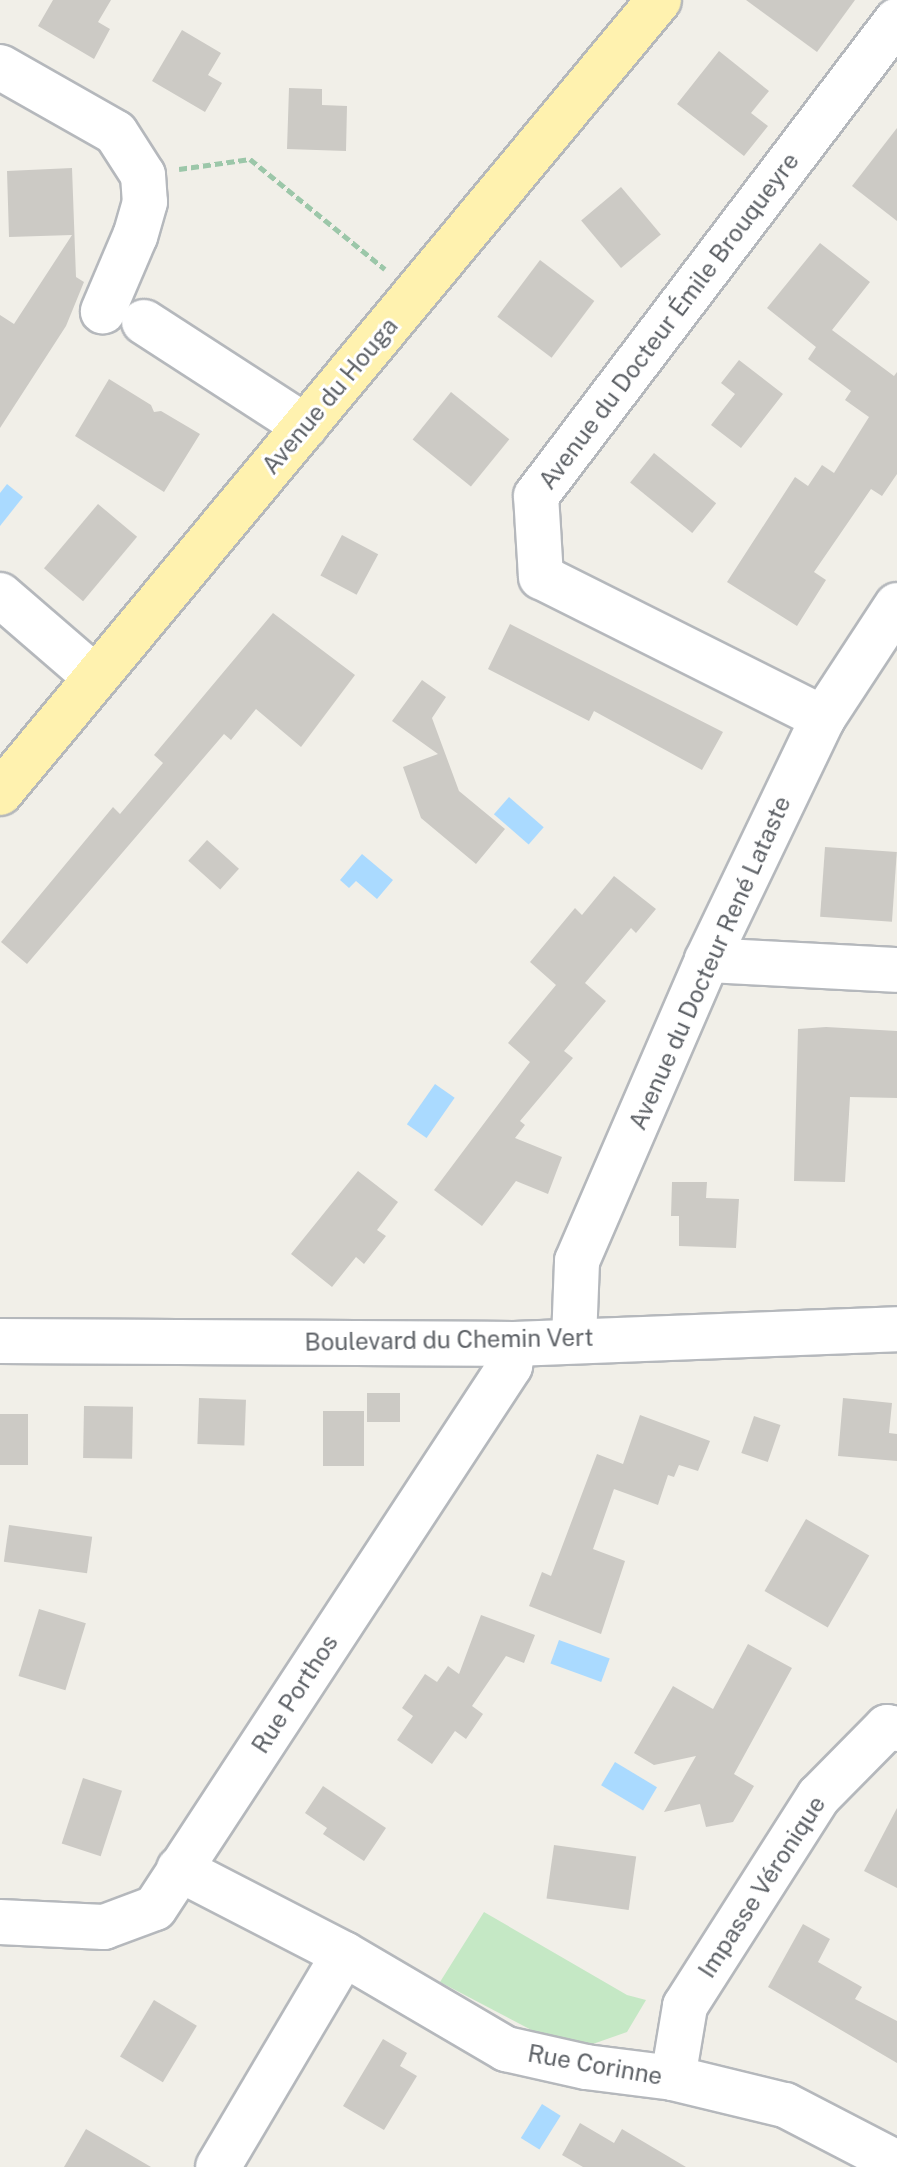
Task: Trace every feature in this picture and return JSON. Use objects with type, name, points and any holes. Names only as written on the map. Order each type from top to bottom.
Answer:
[{"type":"main road","name":"Avenue du Houga","points":[[0,793],[659,0]]},
{"type":"street","name":"Avenue du Docteur Émile Brouqueyre","points":[[823,718],[541,577],[536,496],[897,20]]},
{"type":"street","points":[[0,67],[116,133],[143,175],[145,202],[135,236],[124,316],[305,426]]},
{"type":"street","points":[[0,595],[95,677]]},
{"type":"street","name":"Avenue du Docteur René Lataste","points":[[574,1340],[577,1261],[707,960],[823,718],[895,613]]},
{"type":"street","points":[[707,960],[897,970]]},
{"type":"street","name":"Boulevard du Chemin Vert","points":[[0,1341],[514,1344],[897,1329]]},
{"type":"street","name":"Rue Porthos","points":[[0,1922],[104,1927],[129,1921],[155,1908],[510,1366],[514,1344]]},
{"type":"street","name":"Impasse Véronique","points":[[673,2078],[685,2006],[819,1796],[887,1727],[897,1729]]},
{"type":"street","name":"Rue Corinne","points":[[179,1869],[344,1954],[506,2049],[586,2067],[673,2078],[785,2105],[897,2163]]},
{"type":"street","points":[[218,2167],[344,1954]]},
{"type":"path","points":[[143,175],[250,159],[415,294]]},
{"type":"green space","points":[[484,1912],[627,1995],[646,2000],[627,2032],[590,2045],[541,2035],[440,1982]]},
{"type":"water","points":[[7,484],[23,497],[0,526],[0,493]]},
{"type":"water","points":[[509,797],[544,827],[529,845],[494,814]]},
{"type":"water","points":[[362,854],[393,880],[377,899],[356,881],[349,888],[340,880]]},
{"type":"water","points":[[435,1084],[455,1098],[427,1138],[407,1124]]},
{"type":"water","points":[[559,1640],[610,1658],[601,1682],[550,1663]]},
{"type":"water","points":[[615,1762],[657,1787],[643,1810],[601,1785]]},
{"type":"water","points":[[542,2104],[561,2116],[539,2150],[521,2138]]},
{"type":"building","points":[[53,0],[111,0],[98,22],[110,29],[94,59],[38,26]]},
{"type":"building","points":[[746,0],[855,0],[817,52]]},
{"type":"building","points":[[182,30],[221,53],[208,75],[222,83],[205,112],[152,81]]},
{"type":"building","points":[[719,51],[769,91],[751,113],[768,126],[744,156],[677,104]]},
{"type":"building","points":[[289,88],[322,89],[322,105],[347,106],[346,151],[287,149]]},
{"type":"building","points":[[897,128],[897,221],[852,186]]},
{"type":"building","points":[[72,168],[76,277],[84,282],[66,326],[0,428],[0,315],[14,324],[72,235],[9,237],[7,171]]},
{"type":"building","points":[[621,187],[661,234],[621,268],[581,220]]},
{"type":"building","points":[[820,243],[870,282],[832,330],[894,376],[897,372],[897,474],[882,496],[871,489],[814,572],[826,580],[797,626],[727,582],[795,477],[808,486],[822,465],[834,473],[869,417],[845,400],[851,391],[808,359],[816,347],[767,308]]},
{"type":"building","points":[[540,260],[594,301],[552,358],[497,317]]},
{"type":"building","points":[[739,360],[783,394],[741,448],[711,425],[735,394],[721,383]]},
{"type":"building","points":[[109,379],[151,405],[154,412],[161,411],[200,434],[164,492],[75,436]]},
{"type":"building","points":[[451,392],[509,439],[471,487],[413,439]]},
{"type":"building","points":[[654,453],[716,503],[692,533],[630,483]]},
{"type":"building","points":[[98,504],[137,537],[83,601],[44,568]]},
{"type":"building","points":[[342,535],[378,554],[357,595],[320,576]]},
{"type":"building","points":[[273,613],[355,675],[301,747],[256,709],[231,740],[224,734],[27,964],[1,942],[113,807],[120,814],[163,763],[154,755]]},
{"type":"building","points":[[510,624],[723,732],[702,770],[594,711],[589,721],[488,669]]},
{"type":"building","points":[[422,680],[446,697],[432,718],[459,791],[505,829],[476,864],[421,818],[403,767],[438,754],[392,721]]},
{"type":"building","points":[[207,840],[239,869],[220,890],[188,861]]},
{"type":"building","points":[[825,847],[897,852],[892,922],[820,917]]},
{"type":"building","points":[[614,876],[656,909],[636,933],[631,928],[585,983],[606,1001],[564,1051],[573,1058],[520,1121],[525,1125],[515,1138],[562,1157],[548,1194],[516,1181],[482,1226],[434,1190],[530,1062],[508,1043],[556,985],[530,962],[575,908],[582,915]]},
{"type":"building","points":[[826,1027],[897,1031],[897,1098],[850,1097],[845,1182],[794,1181],[798,1029]]},
{"type":"building","points":[[358,1171],[398,1202],[377,1230],[386,1236],[364,1264],[356,1257],[332,1287],[291,1254]]},
{"type":"building","points":[[672,1182],[707,1182],[706,1198],[739,1199],[736,1248],[679,1246],[679,1216],[671,1216]]},
{"type":"building","points":[[367,1393],[400,1393],[400,1422],[367,1422]]},
{"type":"building","points":[[199,1398],[246,1400],[244,1446],[197,1444]]},
{"type":"building","points":[[843,1398],[892,1403],[889,1433],[897,1434],[897,1461],[838,1456]]},
{"type":"building","points":[[84,1406],[133,1407],[132,1459],[83,1458]]},
{"type":"building","points":[[323,1411],[364,1411],[364,1466],[323,1466]]},
{"type":"building","points":[[0,1414],[28,1414],[28,1465],[0,1465]]},
{"type":"building","points":[[640,1415],[710,1441],[698,1471],[679,1465],[674,1477],[668,1475],[658,1505],[614,1489],[593,1549],[625,1561],[601,1634],[529,1606],[542,1572],[551,1576],[597,1454],[623,1464]]},
{"type":"building","points":[[754,1416],[780,1425],[768,1462],[741,1453]]},
{"type":"building","points":[[806,1519],[869,1556],[828,1627],[764,1591]]},
{"type":"building","points":[[9,1525],[92,1537],[87,1573],[4,1562]]},
{"type":"building","points":[[39,1609],[86,1623],[65,1690],[19,1676]]},
{"type":"building","points":[[481,1615],[535,1635],[524,1663],[506,1656],[472,1706],[483,1714],[466,1739],[455,1731],[432,1764],[397,1740],[413,1716],[402,1708],[425,1674],[437,1682],[448,1666],[459,1674]]},
{"type":"building","points":[[748,1644],[792,1668],[734,1774],[754,1786],[733,1822],[706,1827],[700,1804],[664,1812],[696,1756],[654,1765],[634,1753],[673,1686],[713,1709]]},
{"type":"building","points":[[83,1778],[122,1791],[101,1856],[62,1844]]},
{"type":"building","points":[[323,1786],[386,1828],[364,1861],[323,1834],[327,1828],[305,1813]]},
{"type":"building","points":[[897,1808],[897,1888],[864,1871]]},
{"type":"building","points":[[554,1845],[636,1857],[629,1910],[546,1898]]},
{"type":"building","points":[[803,1924],[830,1939],[818,1962],[862,1987],[855,1999],[897,2021],[897,2063],[768,1987]]},
{"type":"building","points":[[154,2000],[197,2026],[163,2082],[120,2057]]},
{"type":"building","points":[[383,2039],[407,2053],[400,2066],[417,2076],[384,2130],[343,2106]]},
{"type":"building","points":[[580,2123],[614,2143],[622,2129],[686,2167],[583,2167],[562,2155]]},
{"type":"building","points":[[86,2129],[151,2167],[64,2167]]}]
